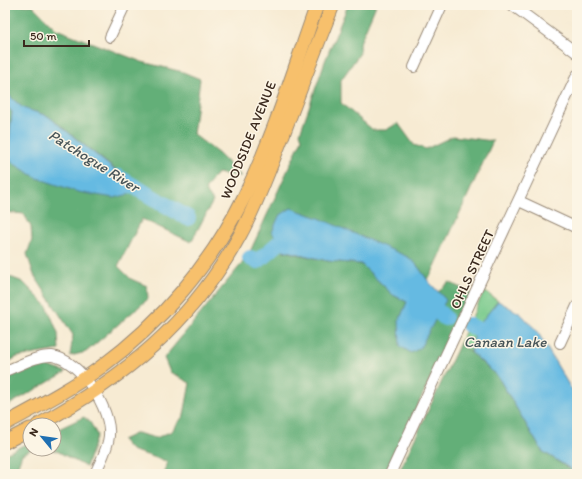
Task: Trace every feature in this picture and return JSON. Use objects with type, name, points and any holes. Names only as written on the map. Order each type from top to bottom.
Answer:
[{"type":"main road","name":"WOODSIDE AVENUE","points":[[49,417],[91,385],[162,314],[190,282],[223,235],[243,198],[263,154],[316,5]]},
{"type":"main road","name":"WOODSIDE AVENUE","points":[[5,424],[124,371],[168,332],[194,302],[227,256],[247,221],[333,5]]},
{"type":"main road","points":[[5,442],[22,433]]},
{"type":"street","points":[[110,37],[125,5]]},
{"type":"street","points":[[414,68],[442,5]]},
{"type":"street","points":[[512,5],[577,53]]},
{"type":"street","name":"OHLS STREET","points":[[390,474],[577,75]]},
{"type":"street","points":[[519,201],[577,228]]},
{"type":"street","points":[[560,343],[577,306]]},
{"type":"street","points":[[5,371],[37,359],[52,356],[64,361],[91,385],[104,407],[109,428],[107,444],[95,474]]},
{"type":"green space","points":[[5,5],[32,5],[56,29],[142,62],[183,72],[200,79],[193,134],[219,154],[241,176],[217,173],[205,190],[213,201],[191,242],[142,219],[118,266],[131,279],[147,286],[148,299],[86,352],[70,356],[73,335],[34,275],[27,254],[32,240],[31,227],[24,214],[5,212],[5,104],[12,112],[8,153],[116,170],[48,116],[23,108],[5,92]]},
{"type":"green space","points":[[348,5],[376,5],[359,45],[360,53],[341,80],[341,103],[373,130],[386,130],[398,123],[414,145],[426,149],[453,136],[493,141],[431,275],[427,279],[416,264],[283,251],[328,261],[361,264],[393,295],[407,302],[399,321],[446,300],[438,292],[449,282],[471,293],[385,474],[163,474],[167,465],[166,461],[131,450],[122,440],[137,433],[156,438],[172,431],[184,415],[190,383],[170,372],[164,358],[248,256],[302,139],[300,133],[325,61]]},
{"type":"green space","points":[[5,275],[23,282],[47,306],[58,333],[59,350],[17,357],[5,364]]},
{"type":"green space","points":[[484,291],[498,301],[476,328],[471,352],[460,343]]},
{"type":"green space","points":[[460,343],[498,377],[542,451],[577,474],[398,474]]},
{"type":"green space","points":[[44,365],[66,372],[5,407],[5,376]]},
{"type":"green space","points":[[84,417],[90,422],[97,435],[86,467],[62,454],[62,427]]},
{"type":"green space","points":[[22,446],[22,454],[15,474],[5,474],[5,454]]},
{"type":"water","points":[[5,92],[23,108],[48,116],[137,188],[126,195],[114,198],[78,192],[37,178],[11,162],[8,153],[12,112],[5,104]]},
{"type":"water","points":[[291,208],[319,218],[408,257],[416,264],[429,282],[446,300],[420,348],[411,353],[400,346],[399,321],[407,302],[393,295],[361,264],[328,261],[283,250],[272,232],[279,216]]},
{"type":"water","name":"Canaan Lake","points":[[498,301],[521,314],[537,331],[570,387],[577,395],[577,473],[542,451],[498,377],[471,352],[476,328]]},
{"type":"waterway","name":"Patchogue River","points":[[118,177],[188,218]]},
{"type":"waterway","name":"Patchogue River","points":[[250,258],[258,261],[288,235],[296,237]]},
{"type":"waterway","name":"Patchogue River","points":[[423,297],[445,318]]},
{"type":"waterway","name":"Patchogue River","points":[[469,325],[494,338]]}]
